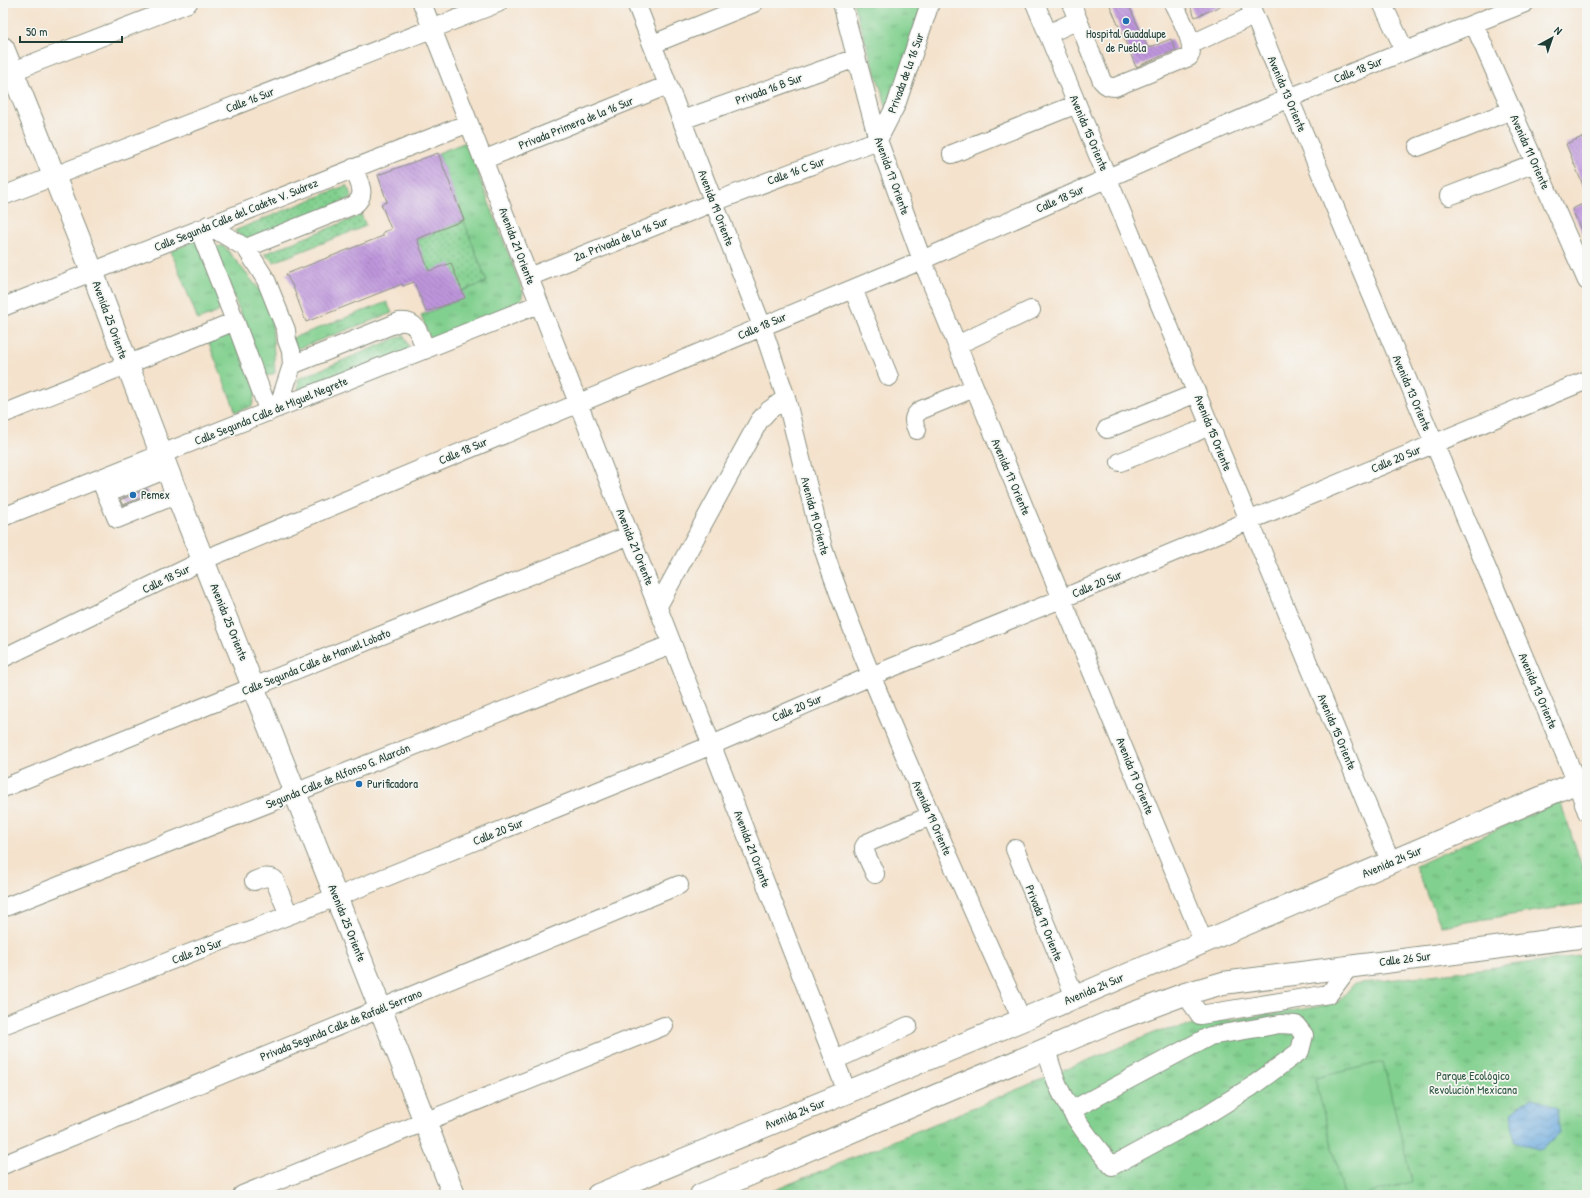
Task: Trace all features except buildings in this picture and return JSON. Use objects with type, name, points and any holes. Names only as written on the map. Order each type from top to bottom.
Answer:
[{"type":"main road","name":"Avenida 25 Oriente","points":[[3,48],[8,73],[54,177],[92,271],[164,461],[454,1195]]},
{"type":"main road","name":"Avenida 24 Sur","points":[[598,1195],[1022,1020],[1582,780]]},
{"type":"main road","name":"Calle 26 Sur","points":[[1185,994],[1223,983],[1587,936]]},
{"type":"main road","points":[[701,1195],[1115,1020],[1185,994]]},
{"type":"street","points":[[8,73],[188,3]]},
{"type":"street","name":"Avenida 21 Oriente","points":[[422,3],[847,1092]]},
{"type":"street","name":"Calle 16 Sur","points":[[3,196],[498,3]]},
{"type":"street","name":"Avenida 19 Oriente","points":[[636,3],[762,326],[786,398],[823,548],[871,676],[930,816],[1022,1020]]},
{"type":"street","points":[[652,44],[754,3]]},
{"type":"street","name":"Avenida 17 Oriente","points":[[842,3],[878,140],[922,260],[1204,943]]},
{"type":"street","name":"Privada de la 16 Sur","points":[[878,140],[896,105],[930,3]]},
{"type":"street","name":"Avenida 15 Oriente","points":[[1035,3],[1391,863]]},
{"type":"street","points":[[1072,3],[1102,81],[1105,85],[1110,87],[1186,59],[1192,53],[1192,44],[1173,3]]},
{"type":"street","points":[[1382,3],[1405,51]]},
{"type":"street","name":"Calle 18 Sur","points":[[3,658],[204,560],[922,260],[1289,98],[1474,24],[1515,5]]},
{"type":"street","points":[[1192,44],[1251,9]]},
{"type":"street","name":"Avenida 13 Oriente","points":[[1251,9],[1434,444],[1582,780],[1587,812]]},
{"type":"street","points":[[1048,34],[1078,20]]},
{"type":"street","name":"Avenida 11 Oriente","points":[[1474,24],[1587,281]]},
{"type":"street","name":"Privada 16 B Sur","points":[[682,120],[856,58]]},
{"type":"street","name":"Privada Primera de la 16 Sur","points":[[483,160],[668,85]]},
{"type":"street","points":[[952,154],[1077,104]]},
{"type":"street","points":[[1418,147],[1512,110]]},
{"type":"street","name":"Calle Segunda Calle del Cadete V. Suárez","points":[[3,307],[469,123]]},
{"type":"street","name":"Calle 16 C Sur","points":[[714,202],[878,140]]},
{"type":"street","points":[[1449,196],[1535,163]]},
{"type":"street","points":[[246,248],[354,206],[362,195],[361,188],[353,168]]},
{"type":"street","name":"2a. Privada de la 16 Sur","points":[[529,277],[714,202]]},
{"type":"street","points":[[204,227],[246,248],[266,280],[286,330],[287,340],[291,351],[292,365],[274,410]]},
{"type":"street","points":[[204,227],[235,321],[274,410]]},
{"type":"street","points":[[853,289],[889,377]]},
{"type":"street","name":"Calle Segunda Calle de Miguel Negrete","points":[[3,517],[103,486],[164,461],[274,410],[539,304]]},
{"type":"street","points":[[957,345],[1031,310]]},
{"type":"street","points":[[3,414],[235,321]]},
{"type":"street","points":[[292,365],[399,322],[407,321],[413,324],[418,330],[425,350]]},
{"type":"street","name":"Calle 20 Sur","points":[[3,1025],[336,897],[712,745],[871,676],[1061,599],[1587,380]]},
{"type":"street","points":[[917,430],[913,421],[915,415],[921,410],[974,388]]},
{"type":"street","points":[[1107,429],[1196,393]]},
{"type":"street","points":[[658,606],[759,421],[768,411],[786,398]]},
{"type":"street","points":[[1120,462],[1194,433],[1210,425]]},
{"type":"street","points":[[143,470],[156,502]]},
{"type":"street","points":[[103,486],[117,519],[178,494]]},
{"type":"street","name":"Calle Segunda Calle de Manuel Lobato","points":[[3,788],[630,535]]},
{"type":"street","name":"Segunda Calle de Alfonso G. Alarcón","points":[[3,908],[672,644]]},
{"type":"street","points":[[875,874],[864,850],[864,846],[867,843],[930,816]]},
{"type":"street","name":"Privada 17 Oriente","points":[[1015,849],[1075,997]]},
{"type":"street","points":[[254,881],[264,877],[274,879],[289,915]]},
{"type":"street","name":"Privada Segunda Calle de Rafaél Serrano","points":[[3,1165],[679,885]]},
{"type":"street","points":[[1185,994],[1200,1016],[1329,994],[1349,966]]},
{"type":"street","points":[[1046,1049],[1053,1074],[1061,1091],[1087,1136],[1112,1166],[1206,1114],[1251,1087],[1300,1051],[1304,1035],[1296,1024],[1280,1024],[1210,1036],[1072,1110]]},
{"type":"street","points":[[242,1195],[664,1026]]},
{"type":"street","points":[[834,1059],[844,1056],[908,1026]]},
{"type":"green space","points":[[853,3],[924,3],[889,114]]},
{"type":"green space","points":[[466,142],[523,292],[521,301],[505,313],[431,341],[421,315],[464,298],[462,291],[487,282],[438,153]]},
{"type":"green space","points":[[347,185],[352,198],[247,241],[234,231]]},
{"type":"green space","points":[[360,212],[366,226],[274,262],[264,254],[357,217]]},
{"type":"green space","points":[[464,220],[487,282],[462,291],[421,275],[409,243]]},
{"type":"green space","points":[[197,240],[222,302],[218,312],[198,320],[171,251]]},
{"type":"green space","points":[[224,246],[271,304],[275,373],[267,376],[213,247]]},
{"type":"green space","points":[[387,302],[392,313],[291,351],[287,340]]},
{"type":"green space","points":[[223,333],[233,337],[256,390],[252,406],[236,412],[207,339]]},
{"type":"green space","points":[[404,335],[410,350],[299,395],[298,379]]},
{"type":"green space","points":[[1560,801],[1587,881],[1587,903],[1441,926],[1415,866]]},
{"type":"green space","name":"Parque Ecológico Revolución Mexicana","points":[[1587,955],[1587,1195],[763,1195],[1157,1032],[1205,1023],[1311,1008],[1338,1002],[1354,984]]},
{"type":"green space","points":[[1383,1062],[1412,1182],[1359,1195],[1344,1195],[1315,1078]]},
{"type":"water","points":[[1531,1097],[1557,1108],[1560,1134],[1541,1150],[1514,1142],[1511,1113]]},
{"type":"place","name":"Hospital Guadalupe de Puebla","points":[[1126,21]]},
{"type":"place","name":"Pemex","points":[[133,495]]},
{"type":"place","name":"Purificadora","points":[[359,784]]}]
